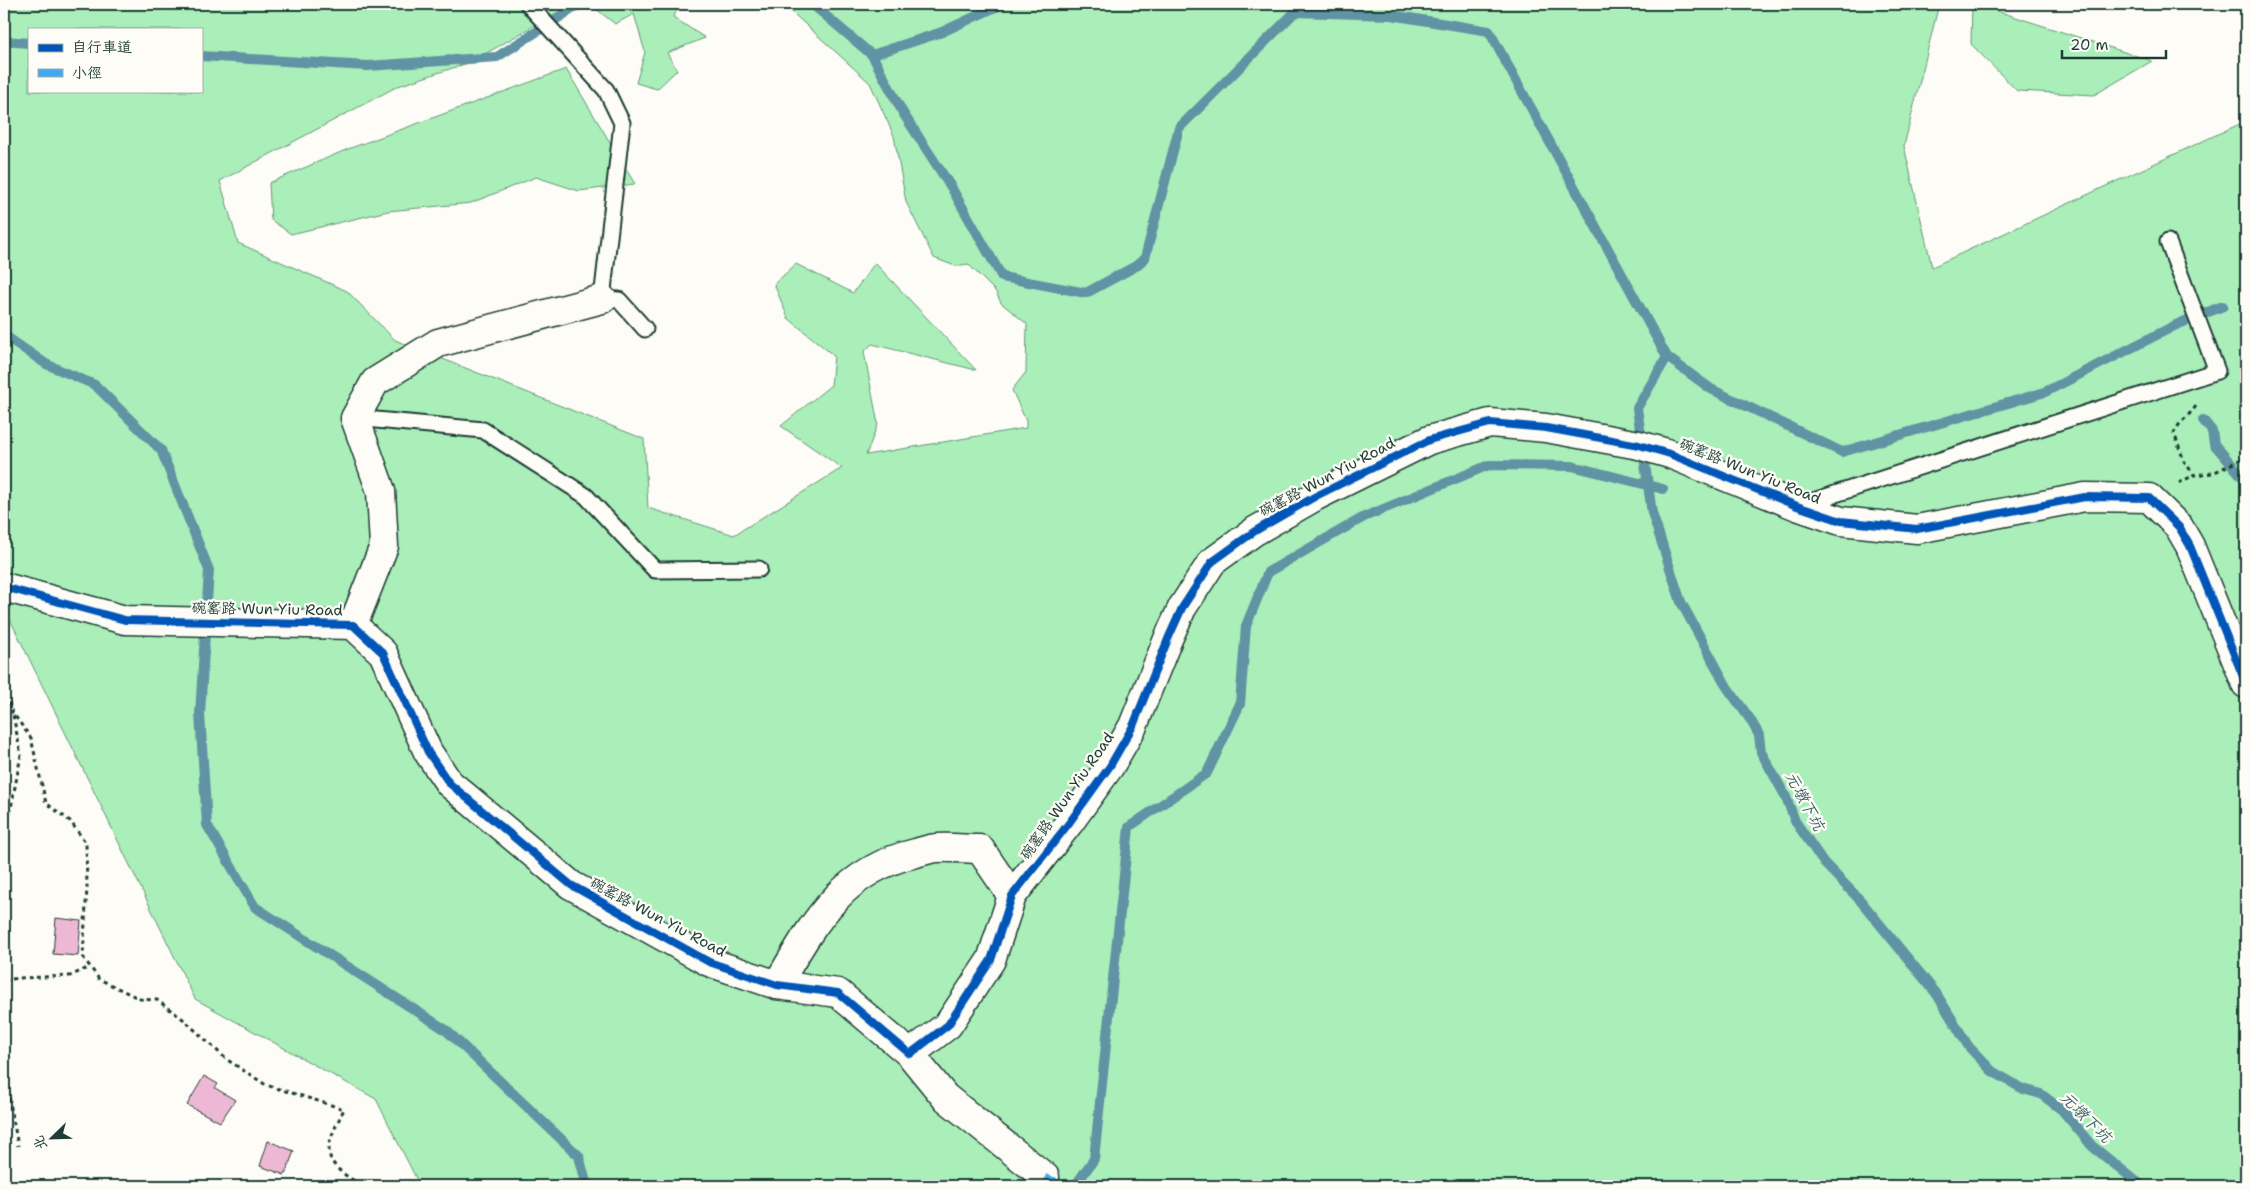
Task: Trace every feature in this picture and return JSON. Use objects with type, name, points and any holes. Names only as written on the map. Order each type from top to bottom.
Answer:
[{"type":"street","points":[[353,625],[384,546],[381,491],[355,418],[375,382],[438,343],[602,299]]},
{"type":"street","name":"碗窰路 Wun Yiu Road","points":[[4,587],[125,620],[353,625],[383,653],[428,752],[449,783],[571,885],[709,962],[777,985],[838,994],[910,1054],[948,1025],[973,990],[991,960],[1012,896],[1069,823],[1110,766],[1133,726],[1182,608],[1212,562],[1255,531],[1342,483],[1429,440],[1490,423],[1546,428],[1654,449],[1841,521],[1918,529],[2085,497],[2149,498],[2179,527],[2190,546],[2246,684]]},
{"type":"street","points":[[777,985],[807,934],[838,895],[864,872],[898,857],[938,848],[980,849],[1012,896]]},
{"type":"street","points":[[910,1054],[945,1097],[1045,1177]]},
{"type":"lane","points":[[528,4],[606,90],[622,122],[607,270],[602,299],[619,300],[646,329]]},
{"type":"lane","points":[[1798,506],[2217,371],[2168,242]]},
{"type":"lane","points":[[355,418],[484,430],[586,496],[654,570],[759,569]]},
{"type":"path","points":[[2194,475],[2184,461],[2174,433],[2178,424],[2186,419],[2217,371]]},
{"type":"path","points":[[2171,487],[2194,475],[2213,473],[2246,456]]},
{"type":"path","points":[[4,687],[12,712],[21,755],[4,845]]},
{"type":"path","points":[[12,712],[30,738],[46,802],[70,821],[86,844],[87,887],[83,957],[90,967],[99,979],[107,983],[140,999],[157,1000],[183,1019],[226,1060],[266,1085],[344,1109],[328,1145],[331,1160],[340,1172],[353,1180],[353,1186]]},
{"type":"path","points":[[4,980],[28,977],[70,976],[90,967]]},
{"type":"path","points":[[4,1083],[7,1086],[18,1146]]},
{"type":"green space","points":[[4,4],[572,4],[471,62],[398,86],[220,181],[238,243],[347,291],[395,340],[644,439],[648,508],[734,535],[842,468],[781,426],[831,385],[834,356],[788,318],[774,284],[796,264],[853,293],[875,263],[976,370],[872,344],[864,352],[878,424],[866,455],[1026,428],[1026,421],[1012,390],[1026,372],[1027,324],[1001,303],[996,292],[968,264],[955,266],[934,258],[906,202],[894,136],[870,83],[784,5],[778,4],[1939,4],[1904,146],[1932,267],[2246,121],[2246,1186],[420,1186],[376,1099],[195,999],[4,607]]},
{"type":"green space","points":[[590,4],[681,4],[673,17],[705,38],[667,53],[677,70],[657,89],[636,83],[645,52],[634,14],[615,24]]},
{"type":"green space","points":[[1972,4],[1988,4],[1994,10],[2152,61],[2094,95],[2017,91],[1971,44]]},
{"type":"green space","points":[[566,69],[635,184],[579,191],[536,177],[471,203],[388,211],[291,234],[271,220],[269,183],[348,149]]},
{"type":"building","points":[[56,918],[81,921],[78,956],[53,954]]},
{"type":"building","points":[[204,1076],[218,1084],[215,1088],[235,1100],[220,1122],[187,1105]]},
{"type":"building","points":[[268,1141],[294,1151],[285,1175],[260,1166]]},
{"type":"waterway","points":[[202,56],[368,66],[497,57],[580,4]]},
{"type":"waterway","points":[[812,4],[872,55],[903,113],[951,187],[1002,277],[1086,293],[1136,266],[1145,258],[1179,128],[1295,12],[1391,15],[1489,31],[1667,357],[1711,389],[1842,452],[2045,392],[2176,325],[2223,306]]},
{"type":"waterway","points":[[872,55],[942,32],[1002,4]]},
{"type":"waterway","points":[[4,41],[28,43]]},
{"type":"waterway","points":[[4,335],[46,364],[95,385],[161,450],[209,570],[200,714],[207,825],[255,907],[446,1030],[579,1156],[587,1186]]},
{"type":"waterway","name":"元墩下坑","points":[[1667,357],[1637,408],[1652,513],[1681,602],[1727,687],[1759,735],[1761,752],[1786,797],[1795,821],[1824,863],[1860,900],[1936,993],[1969,1047],[1992,1071],[2023,1089],[2041,1094],[2062,1110],[2092,1146],[2142,1186]]},
{"type":"waterway","points":[[2203,420],[2212,431],[2214,444],[2246,481]]},
{"type":"waterway","points":[[1075,1186],[1094,1159],[1129,827],[1207,773],[1240,704],[1246,626],[1268,572],[1364,517],[1489,465],[1572,466],[1663,489]]},
{"type":"marked path","points":[[1045,1177],[1071,1186]]},
{"type":"cycle path","points":[[4,587],[125,620],[353,625],[383,653],[428,752],[449,783],[571,885],[709,962],[777,985],[838,993],[910,1054],[948,1025],[991,960],[1012,896],[1069,823],[1110,766],[1133,726],[1182,608],[1212,562],[1255,531],[1316,496],[1429,440],[1490,423],[1546,428],[1639,445],[1670,454],[1797,506],[1841,521],[1917,529],[2085,497],[2149,498],[2179,527],[2190,546],[2246,684]]}]
